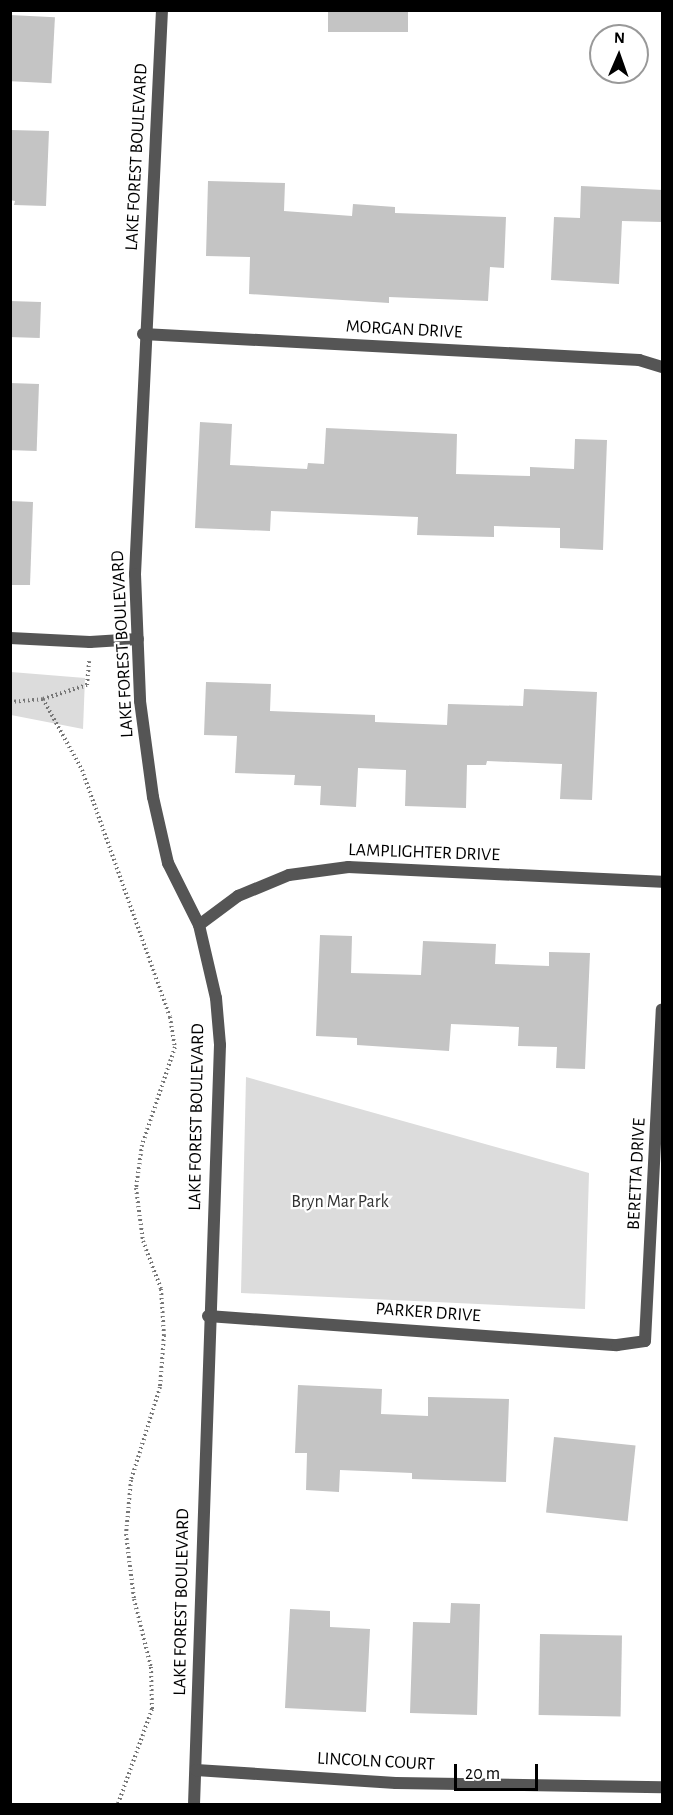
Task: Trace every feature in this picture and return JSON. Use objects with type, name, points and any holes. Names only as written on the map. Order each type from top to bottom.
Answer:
[{"type":"street","name":"LAKE FOREST BOULEVARD","points":[[162,10],[143,334],[135,574],[140,700],[153,797],[168,863],[199,925],[216,998],[220,1045],[208,1316],[194,1804]]},
{"type":"street","name":"MORGAN DRIVE","points":[[143,334],[639,360],[663,367]]},
{"type":"street","points":[[10,638],[90,642],[138,639]]},
{"type":"street","name":"LAMPLIGHTER DRIVE","points":[[199,925],[238,896],[289,875],[348,867],[663,882]]},
{"type":"street","name":"BERETTA DRIVE","points":[[645,1341],[663,1010]]},
{"type":"street","name":"PARKER DRIVE","points":[[208,1316],[617,1345],[645,1341]]},
{"type":"street","name":"LINCOLN COURT","points":[[196,1770],[396,1783],[663,1787]]},
{"type":"path","points":[[10,702],[44,699],[87,685],[90,642]]},
{"type":"path","points":[[44,699],[82,770],[170,1017],[176,1047],[142,1145],[136,1188],[142,1241],[161,1289],[164,1335],[160,1387],[131,1480],[126,1534],[134,1599],[151,1667],[152,1709],[118,1804]]},
{"type":"green space","points":[[11,672],[85,678],[83,729],[11,715]]},
{"type":"green space","name":"Bryn Mar Park","points":[[246,1077],[589,1173],[585,1309],[241,1293]]},
{"type":"building","points":[[328,10],[408,10],[408,32],[328,32]]},
{"type":"building","points":[[10,15],[55,17],[51,83],[10,81]]},
{"type":"building","points":[[10,130],[49,131],[46,206],[14,205],[15,201],[10,200]]},
{"type":"building","points":[[208,181],[285,183],[284,211],[352,216],[353,204],[395,207],[395,213],[506,217],[504,268],[490,267],[488,301],[389,297],[389,303],[249,294],[250,257],[206,256]]},
{"type":"building","points":[[581,186],[663,190],[663,222],[622,221],[619,284],[551,280],[554,217],[580,218]]},
{"type":"building","points":[[10,301],[41,302],[40,338],[10,337]]},
{"type":"building","points":[[10,383],[39,384],[37,451],[10,450]]},
{"type":"building","points":[[200,422],[232,424],[230,465],[307,469],[308,463],[324,464],[326,428],[457,434],[456,474],[530,476],[530,467],[574,469],[575,439],[607,440],[603,550],[560,548],[560,528],[494,526],[494,537],[417,535],[418,517],[271,511],[270,531],[195,528]]},
{"type":"building","points":[[10,501],[33,502],[30,585],[10,585]]},
{"type":"building","points":[[206,682],[271,684],[270,711],[375,715],[375,722],[447,725],[448,704],[523,706],[524,689],[597,692],[592,800],[560,799],[562,764],[487,761],[486,765],[467,765],[466,808],[405,806],[406,770],[358,768],[356,807],[320,805],[321,786],[294,785],[295,775],[235,773],[237,736],[204,735]]},
{"type":"building","points":[[320,935],[352,936],[351,973],[421,975],[423,941],[496,944],[495,964],[549,966],[549,952],[590,953],[585,1069],[556,1068],[557,1047],[518,1046],[519,1027],[451,1024],[449,1051],[357,1045],[357,1038],[316,1036]]},
{"type":"building","points":[[298,1385],[382,1389],[381,1414],[428,1416],[428,1397],[509,1399],[506,1482],[412,1479],[412,1473],[340,1470],[339,1492],[306,1490],[307,1453],[295,1453]]},
{"type":"building","points":[[554,1437],[636,1446],[628,1521],[546,1513]]},
{"type":"building","points":[[451,1603],[480,1604],[477,1715],[410,1713],[413,1622],[450,1623]]},
{"type":"building","points":[[290,1609],[330,1611],[330,1627],[370,1629],[366,1712],[285,1708]]},
{"type":"building","points":[[540,1634],[622,1635],[621,1716],[539,1715]]}]
